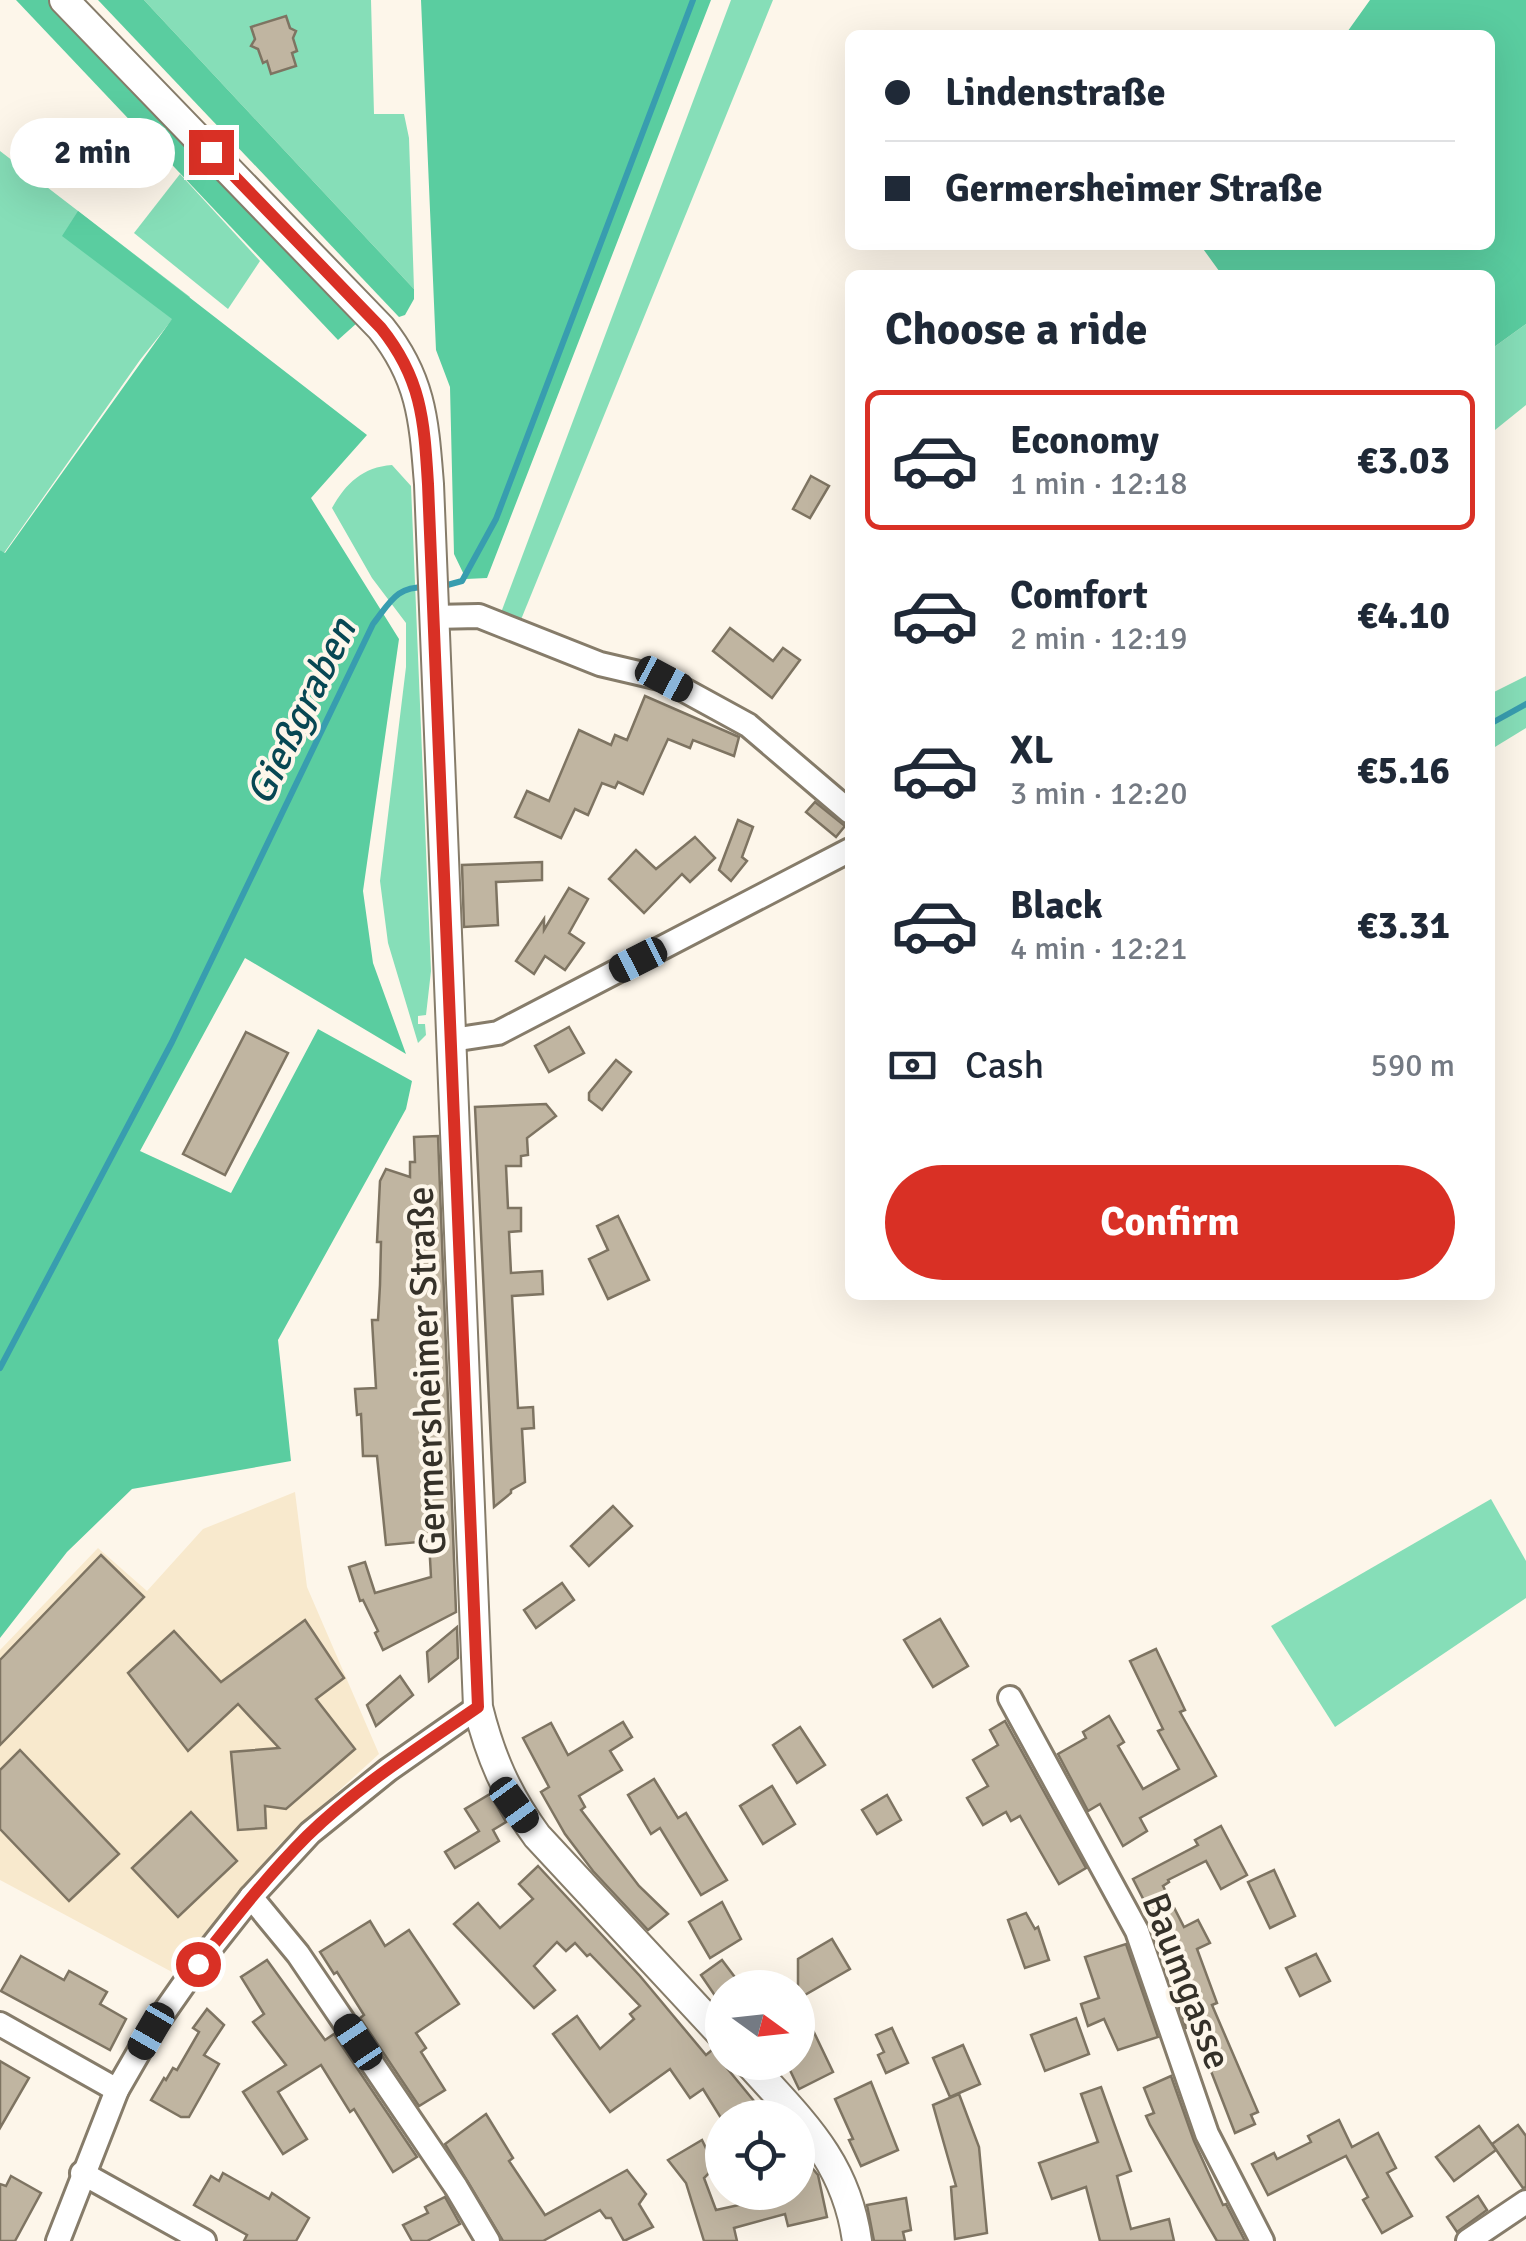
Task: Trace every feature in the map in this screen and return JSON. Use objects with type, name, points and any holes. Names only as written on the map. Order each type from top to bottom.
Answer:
[{"type":"street","name":"Germersheimer Straße","points":[[64,0],[381,328],[414,379],[425,430],[478,1707],[514,1805],[537,1836],[705,2017]]},
{"type":"street","points":[[433,611],[479,616],[600,664],[664,679],[748,726],[845,808]]},
{"type":"street","points":[[452,1040],[498,1033],[845,853]]},
{"type":"street","name":"Baumgasse","points":[[1010,1698],[1137,1931],[1207,2134],[1262,2241]]},
{"type":"street","points":[[58,2241],[117,2090],[170,2004],[251,1897],[310,1833],[388,1770],[478,1707]]},
{"type":"street","points":[[251,1897],[298,1954],[456,2187],[488,2241]]},
{"type":"street","points":[[0,2024],[117,2090]]},
{"type":"street","points":[[764,2080],[828,2154],[850,2204],[856,2241]]},
{"type":"street","points":[[82,2173],[204,2241]]},
{"type":"street","points":[[1468,2241],[1526,2202]]},
{"type":"shaded area","points":[[295,1492],[307,1587],[379,1754],[278,1846],[172,1972],[0,1880],[0,1650],[98,1548],[147,1591],[203,1529]]},
{"type":"green space","points":[[16,0],[48,0],[357,323],[338,340]]},
{"type":"green space","points":[[98,0],[144,0],[414,289],[414,299],[405,315],[399,317]]},
{"type":"green space","points":[[144,0],[371,0],[374,114],[404,114],[409,138],[414,289]]},
{"type":"green space","points":[[421,0],[711,0],[487,578],[466,579],[454,554],[450,387],[436,350]]},
{"type":"green space","points":[[731,0],[773,0],[518,627],[499,618]]},
{"type":"green space","points":[[1370,0],[1526,0],[1526,324],[1495,346],[1495,270],[1218,270],[1204,250],[1495,250],[1495,30],[1349,30]]},
{"type":"green space","points":[[0,151],[190,297],[140,360],[4,553],[0,550]]},
{"type":"green space","points":[[180,174],[260,261],[228,309],[134,233]]},
{"type":"green space","points":[[78,211],[367,435],[311,498],[399,639],[363,891],[373,963],[406,1054],[245,958],[140,1151],[231,1193],[318,1029],[412,1081],[406,1109],[278,1340],[291,1461],[132,1489],[67,1552],[0,1638],[0,550],[5,553],[172,319],[62,236]]},
{"type":"green space","points":[[1526,324],[1526,405],[1495,430],[1495,346]]},
{"type":"green space","points":[[392,465],[411,486],[431,971],[426,1015],[418,1016],[418,1024],[425,1024],[426,1035],[418,1043],[388,943],[380,881],[406,667],[406,623],[372,578],[332,508],[356,478],[372,469]]},
{"type":"green space","points":[[1526,676],[1526,728],[1495,747],[1495,692]]},
{"type":"green space","points":[[1491,1499],[1526,1561],[1526,1598],[1335,1727],[1271,1626]]},
{"type":"building","points":[[286,16],[290,28],[296,31],[293,38],[297,51],[292,53],[296,66],[271,74],[267,61],[263,63],[258,49],[251,46],[255,39],[251,27]]},
{"type":"building","points":[[811,476],[829,486],[810,518],[793,509]]},
{"type":"building","points":[[730,628],[773,661],[783,648],[800,660],[772,698],[713,651]]},
{"type":"building","points":[[645,696],[739,737],[734,756],[693,740],[690,748],[668,739],[643,794],[618,782],[615,788],[602,783],[588,815],[575,809],[561,838],[515,817],[527,791],[549,801],[579,730],[611,745],[615,735],[627,740]]},
{"type":"building","points":[[815,802],[845,826],[836,837],[806,812]]},
{"type":"building","points":[[738,820],[753,827],[742,857],[747,861],[731,881],[719,870]]},
{"type":"building","points":[[695,837],[715,858],[690,882],[682,874],[644,913],[609,879],[636,850],[656,869]]},
{"type":"building","points":[[542,862],[542,880],[496,882],[498,925],[464,927],[462,865]]},
{"type":"building","points":[[569,888],[588,899],[569,933],[584,943],[565,970],[545,956],[534,974],[516,961],[544,919],[544,930]]},
{"type":"building","points":[[569,1027],[584,1053],[549,1072],[535,1046]]},
{"type":"building","points":[[246,1032],[288,1053],[225,1175],[183,1154]]},
{"type":"building","points":[[616,1060],[631,1072],[602,1110],[589,1100],[589,1093]]},
{"type":"building","points":[[546,1104],[556,1116],[527,1138],[528,1155],[521,1156],[521,1166],[506,1166],[508,1208],[521,1208],[521,1231],[509,1232],[511,1273],[542,1271],[543,1294],[512,1296],[518,1408],[533,1407],[534,1428],[522,1429],[525,1482],[494,1507],[475,1107]]},
{"type":"building","points":[[438,1136],[456,1612],[383,1650],[349,1567],[365,1562],[375,1593],[431,1577],[429,1541],[386,1545],[377,1456],[363,1456],[355,1389],[376,1388],[372,1320],[378,1320],[380,1181],[386,1169],[410,1177],[410,1162],[415,1162],[414,1137]]},
{"type":"building","points":[[618,1216],[649,1280],[608,1299],[589,1259],[608,1250],[597,1226]]},
{"type":"building","points":[[613,1506],[632,1526],[589,1566],[571,1546]]},
{"type":"building","points":[[101,1555],[144,1597],[0,1745],[0,1660]]},
{"type":"building","points":[[562,1583],[574,1600],[536,1628],[524,1610]]},
{"type":"building","points":[[940,1619],[968,1666],[933,1687],[904,1640]]},
{"type":"building","points":[[305,1620],[344,1678],[316,1699],[355,1749],[286,1809],[265,1806],[266,1828],[238,1830],[231,1752],[279,1748],[238,1704],[188,1751],[128,1673],[174,1631],[221,1682]]},
{"type":"building","points":[[457,1627],[458,1658],[429,1681],[427,1652]]},
{"type":"building","points":[[1156,1649],[1185,1710],[1180,1712],[1216,1776],[1140,1818],[1147,1831],[1123,1846],[1100,1804],[1088,1811],[1058,1754],[1086,1738],[1083,1732],[1109,1716],[1124,1742],[1118,1746],[1143,1789],[1179,1769],[1158,1731],[1163,1729],[1130,1661]]},
{"type":"building","points":[[400,1676],[413,1695],[376,1726],[367,1705]]},
{"type":"building","points":[[1005,1721],[1086,1868],[1059,1884],[1020,1816],[1011,1821],[1006,1812],[983,1825],[967,1798],[988,1786],[973,1760],[998,1745],[990,1730]]},
{"type":"building","points":[[623,1722],[632,1737],[610,1751],[622,1770],[579,1796],[585,1807],[581,1810],[639,1886],[668,1914],[648,1930],[593,1871],[565,1834],[541,1792],[549,1787],[523,1738],[551,1723],[568,1755]]},
{"type":"building","points":[[800,1727],[825,1765],[797,1783],[773,1745]]},
{"type":"building","points":[[20,1750],[119,1854],[69,1901],[0,1829],[0,1770]]},
{"type":"building","points":[[654,1779],[678,1818],[686,1813],[727,1880],[701,1895],[660,1828],[651,1834],[628,1795]]},
{"type":"building","points":[[772,1786],[795,1824],[763,1844],[740,1806]]},
{"type":"building","points":[[490,1794],[506,1822],[493,1830],[499,1841],[455,1868],[445,1852],[479,1831],[465,1809]]},
{"type":"building","points":[[887,1795],[901,1820],[877,1834],[862,1810]]},
{"type":"building","points":[[191,1812],[237,1861],[178,1917],[132,1868]]},
{"type":"building","points":[[1221,1826],[1247,1875],[1221,1889],[1206,1861],[1163,1886],[1184,1927],[1198,1920],[1210,1943],[1197,1949],[1217,2003],[1212,2005],[1258,2112],[1251,2115],[1255,2124],[1235,2133],[1195,2030],[1192,2026],[1186,2028],[1170,1982],[1183,1977],[1133,1879],[1198,1845],[1195,1840]]},
{"type":"building","points":[[538,1866],[640,1976],[705,2054],[705,2080],[737,2080],[753,2100],[710,2100],[703,2089],[690,2098],[670,2069],[610,2112],[553,2034],[577,2016],[600,2049],[634,2019],[630,2014],[640,2006],[590,1954],[587,1956],[575,1943],[566,1951],[557,1942],[534,1966],[555,1990],[534,2008],[454,1924],[478,1903],[500,1928],[533,1899],[519,1884]]},
{"type":"building","points":[[1274,1870],[1295,1916],[1270,1928],[1248,1882]]},
{"type":"building","points":[[722,1902],[741,1939],[710,1958],[689,1922]]},
{"type":"building","points":[[1026,1913],[1035,1929],[1038,1927],[1049,1960],[1025,1968],[1008,1920]]},
{"type":"building","points":[[370,1921],[385,1946],[409,1930],[459,2004],[416,2033],[426,2048],[421,2052],[445,2090],[419,2106],[360,2018],[364,2015],[337,1972],[334,1974],[320,1952]]},
{"type":"building","points":[[832,1939],[850,1969],[815,1989],[815,1970],[798,1970],[798,1959]]},
{"type":"building","points":[[1126,1944],[1158,2037],[1118,2050],[1104,2019],[1088,2026],[1081,2004],[1099,1998],[1085,1957]]},
{"type":"building","points":[[1316,1954],[1330,1981],[1300,1996],[1286,1968]]},
{"type":"building","points":[[21,1956],[64,1980],[69,1971],[107,1992],[100,2004],[126,2019],[110,2050],[1,1991]]},
{"type":"building","points":[[267,1960],[325,2040],[334,2034],[417,2157],[393,2172],[321,2065],[278,2092],[307,2139],[283,2154],[243,2092],[286,2065],[253,2022],[264,2014],[241,1977]]},
{"type":"building","points":[[722,1960],[730,1970],[708,1970]]},
{"type":"building","points":[[207,2009],[224,2025],[204,2055],[219,2064],[189,2117],[181,2117],[151,2100],[164,2078],[173,2068],[177,2070],[199,2032],[193,2028]]},
{"type":"building","points":[[1076,2018],[1089,2054],[1045,2071],[1031,2035]]},
{"type":"building","points":[[892,2028],[908,2063],[886,2073],[878,2055],[884,2052],[876,2035]]},
{"type":"building","points":[[815,2034],[833,2072],[799,2089],[795,2080],[815,2080]]},
{"type":"building","points":[[963,2045],[980,2084],[950,2097],[933,2058]]},
{"type":"building","points":[[0,2061],[29,2078],[0,2128]]},
{"type":"building","points":[[1171,2076],[1194,2141],[1223,2205],[1226,2204],[1245,2241],[1217,2241],[1150,2125],[1146,2116],[1154,2113],[1144,2088]]},
{"type":"building","points":[[871,2082],[898,2150],[861,2166],[835,2099]]},
{"type":"building","points":[[1101,2087],[1131,2171],[1117,2176],[1131,2229],[1169,2219],[1174,2241],[1100,2241],[1086,2187],[1052,2199],[1039,2163],[1098,2142],[1081,2094]]},
{"type":"building","points":[[959,2094],[979,2147],[987,2233],[955,2239],[951,2187],[956,2186],[933,2105]]},
{"type":"building","points":[[486,2114],[513,2158],[509,2161],[545,2215],[627,2170],[646,2194],[639,2204],[653,2227],[624,2241],[611,2218],[600,2210],[543,2241],[503,2241],[445,2144]]},
{"type":"building","points":[[1339,2120],[1352,2147],[1378,2133],[1396,2168],[1387,2173],[1412,2216],[1382,2233],[1363,2200],[1368,2197],[1346,2156],[1268,2195],[1252,2164],[1274,2153],[1277,2159],[1311,2142],[1308,2136]]},
{"type":"building","points":[[1518,2125],[1526,2136],[1523,2188],[1492,2144]]},
{"type":"building","points":[[1479,2126],[1496,2150],[1454,2181],[1436,2157]]},
{"type":"building","points":[[702,2140],[705,2210],[815,2210],[815,2171],[827,2217],[788,2226],[785,2214],[734,2228],[737,2241],[704,2241],[686,2183],[668,2160]]},
{"type":"building","points":[[223,2173],[269,2199],[272,2193],[309,2218],[296,2241],[244,2241],[247,2235],[194,2205],[211,2176],[219,2181]]},
{"type":"building","points":[[11,2176],[41,2193],[15,2241],[0,2241],[0,2184],[6,2186]]},
{"type":"building","points":[[1478,2196],[1487,2210],[1457,2232],[1447,2217]]},
{"type":"building","points":[[445,2197],[460,2224],[427,2241],[412,2241],[403,2225],[428,2213],[425,2207]]},
{"type":"building","points":[[906,2198],[911,2230],[903,2232],[905,2241],[874,2241],[867,2205]]},
{"type":"waterway","name":"Gießgraben","points":[[440,587],[462,581],[496,519],[693,0]]},
{"type":"waterway","name":"Gießgraben","points":[[0,1368],[172,1042],[373,624],[401,592],[428,587]]},
{"type":"waterway","points":[[1495,721],[1526,704]]},
{"type":"route","points":[[198,1964],[251,1897],[310,1833],[388,1770],[478,1707],[428,484],[421,403],[414,379],[381,328],[211,152]]}]
